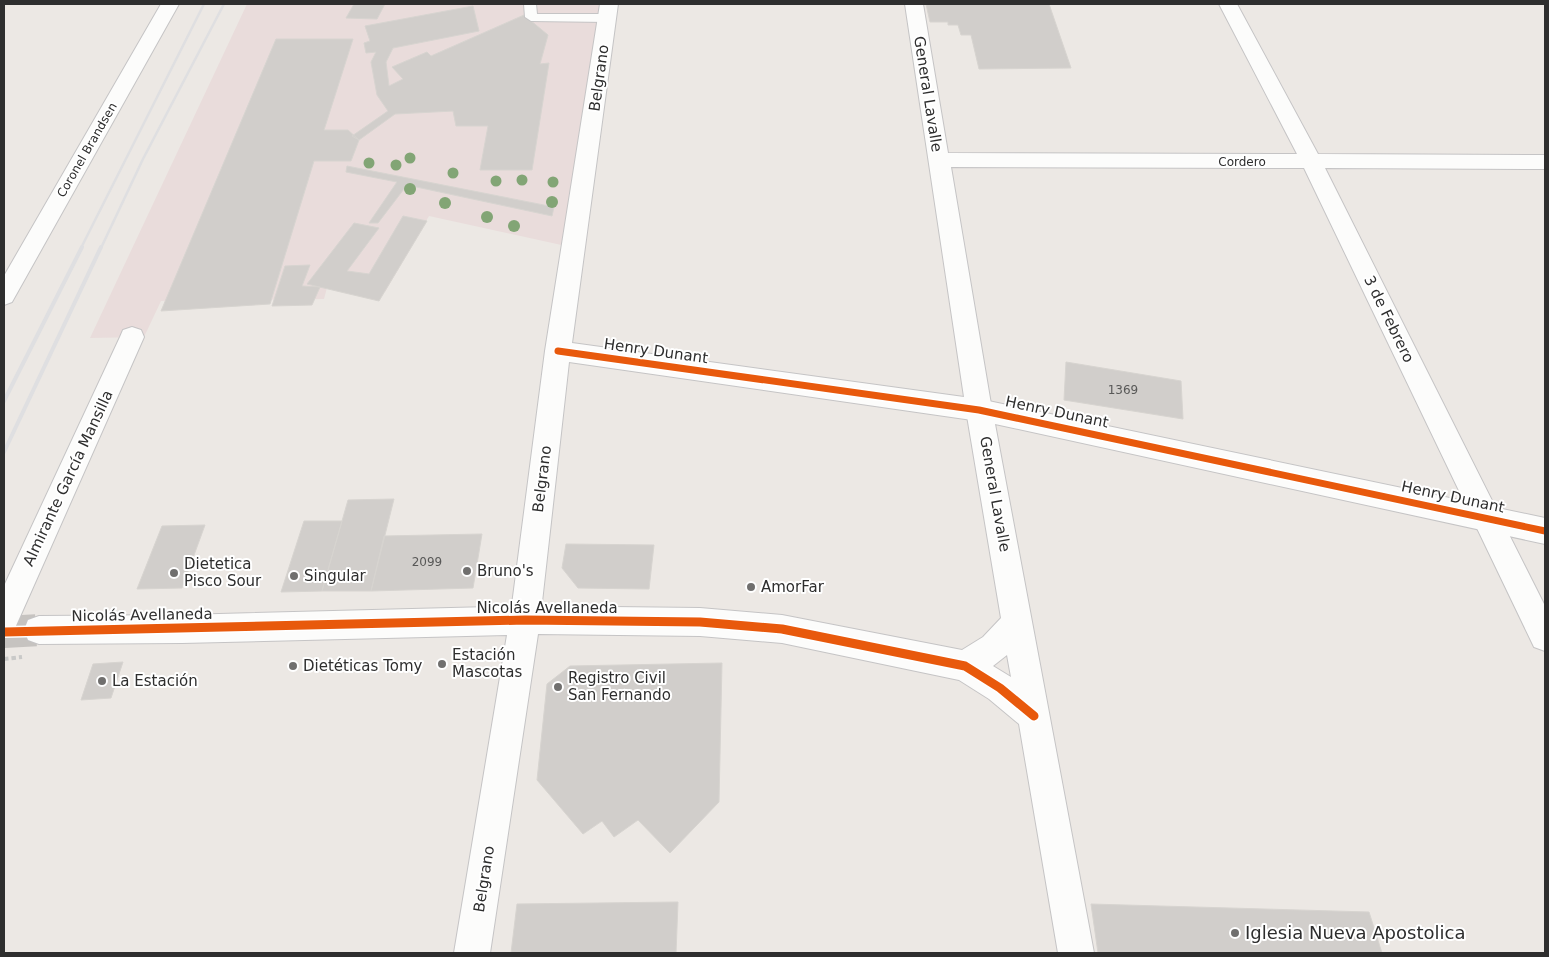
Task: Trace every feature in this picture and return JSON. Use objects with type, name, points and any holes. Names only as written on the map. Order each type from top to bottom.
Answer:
[{"type":"street","name":"Coronel Brandsen","points":[[6,288],[170,4]]},
{"type":"street","name":"General Lavalle","points":[[914,4],[979,410],[1076,953]]},
{"type":"street","name":"3 de Febrero","points":[[1228,4],[1312,163],[1545,637]]},
{"type":"street","name":"Belgrano","points":[[472,953],[525,620],[558,351],[608,11]]},
{"type":"street","name":"Cordero","points":[[939,160],[1312,163],[1545,162]]},
{"type":"street","name":"Almirante García Mansilla","points":[[4,618],[132,337]]},
{"type":"street","name":"Henry Dunant","points":[[558,351],[979,410],[1545,531]]},
{"type":"street","name":"Nicolás Avellaneda","points":[[39,630],[182,629],[525,620],[700,622],[782,629],[965,666],[1000,688],[1034,716]]},
{"type":"street","points":[[965,666],[994,647],[1018,621]]},
{"type":"lane","points":[[530,4],[531,17],[608,11]]},
{"type":"shaded area","points":[[247,4],[601,4],[566,246],[429,216],[385,292],[329,280],[324,299],[161,301],[144,337],[90,338]]},
{"type":"building","points":[[354,4],[385,4],[377,19],[346,18]]},
{"type":"building","points":[[926,4],[1049,4],[1071,68],[979,69],[971,35],[961,35],[958,25],[948,25],[948,22],[930,22]]},
{"type":"building","points":[[473,6],[479,31],[393,48],[386,62],[389,86],[403,79],[392,67],[427,52],[431,56],[524,15],[548,35],[540,64],[549,63],[532,170],[480,170],[488,126],[456,126],[453,111],[395,114],[359,140],[352,136],[388,111],[377,95],[371,62],[376,52],[366,53],[364,43],[370,41],[365,26]]},
{"type":"building","points":[[276,39],[353,39],[324,130],[348,130],[359,140],[351,161],[314,161],[270,304],[161,311]]},
{"type":"building","points":[[347,166],[554,207],[552,216],[407,185],[378,223],[369,223],[397,182],[346,172]]},
{"type":"building","points":[[403,216],[427,221],[379,301],[307,284],[354,223],[379,228],[347,271],[369,274]]},
{"type":"building","points":[[310,265],[302,286],[320,287],[312,305],[272,306],[285,266]]},
{"type":"building","points":[[1066,362],[1181,381],[1183,419],[1064,400]]},
{"type":"building","points":[[394,499],[371,591],[322,591],[348,500]]},
{"type":"building","points":[[304,521],[342,521],[322,591],[281,592]]},
{"type":"building","points":[[205,525],[182,588],[137,589],[162,526]]},
{"type":"building","points":[[482,534],[473,588],[371,591],[384,536]]},
{"type":"building","points":[[566,544],[654,545],[649,589],[578,588],[562,568]]},
{"type":"building","name":"La Estación","points":[[123,662],[111,698],[81,700],[93,664]]},
{"type":"building","points":[[722,663],[719,802],[670,853],[638,820],[614,837],[602,821],[583,834],[537,780],[547,684],[570,666]]},
{"type":"building","points":[[678,902],[676,953],[511,953],[517,904]]},
{"type":"building","name":"Iglesia Nueva Apostolica","points":[[1091,904],[1369,912],[1382,953],[1098,953]]},
{"type":"tunnel","points":[[4,632],[39,630]]},
{"type":"railway","points":[[81,248],[204,4]]},
{"type":"railway","points":[[101,248],[143,159],[224,4]]},
{"type":"railway","points":[[4,401],[82,247]]},
{"type":"railway","points":[[4,452],[101,247]]},
{"type":"cycle path","points":[[558,351],[979,410],[1545,531]]},
{"type":"cycle path","points":[[4,632],[525,620],[700,622],[782,629],[965,666],[1000,688],[1034,716]]},
{"type":"place","name":"Bruno's","points":[[467,571]]},
{"type":"place","name":"Dietetica Pisco Sour","points":[[174,573]]},
{"type":"place","name":"Singular","points":[[294,576]]},
{"type":"place","name":"AmorFar","points":[[751,587]]},
{"type":"place","name":"Estación Mascotas","points":[[442,664]]},
{"type":"place","name":"Dietéticas Tomy","points":[[293,666]]},
{"type":"place","name":"La Estación","points":[[102,681]]},
{"type":"place","name":"Registro Civil San Fernando","points":[[558,687]]},
{"type":"place","name":"Iglesia Nueva Apostolica","points":[[1235,933]]}]
